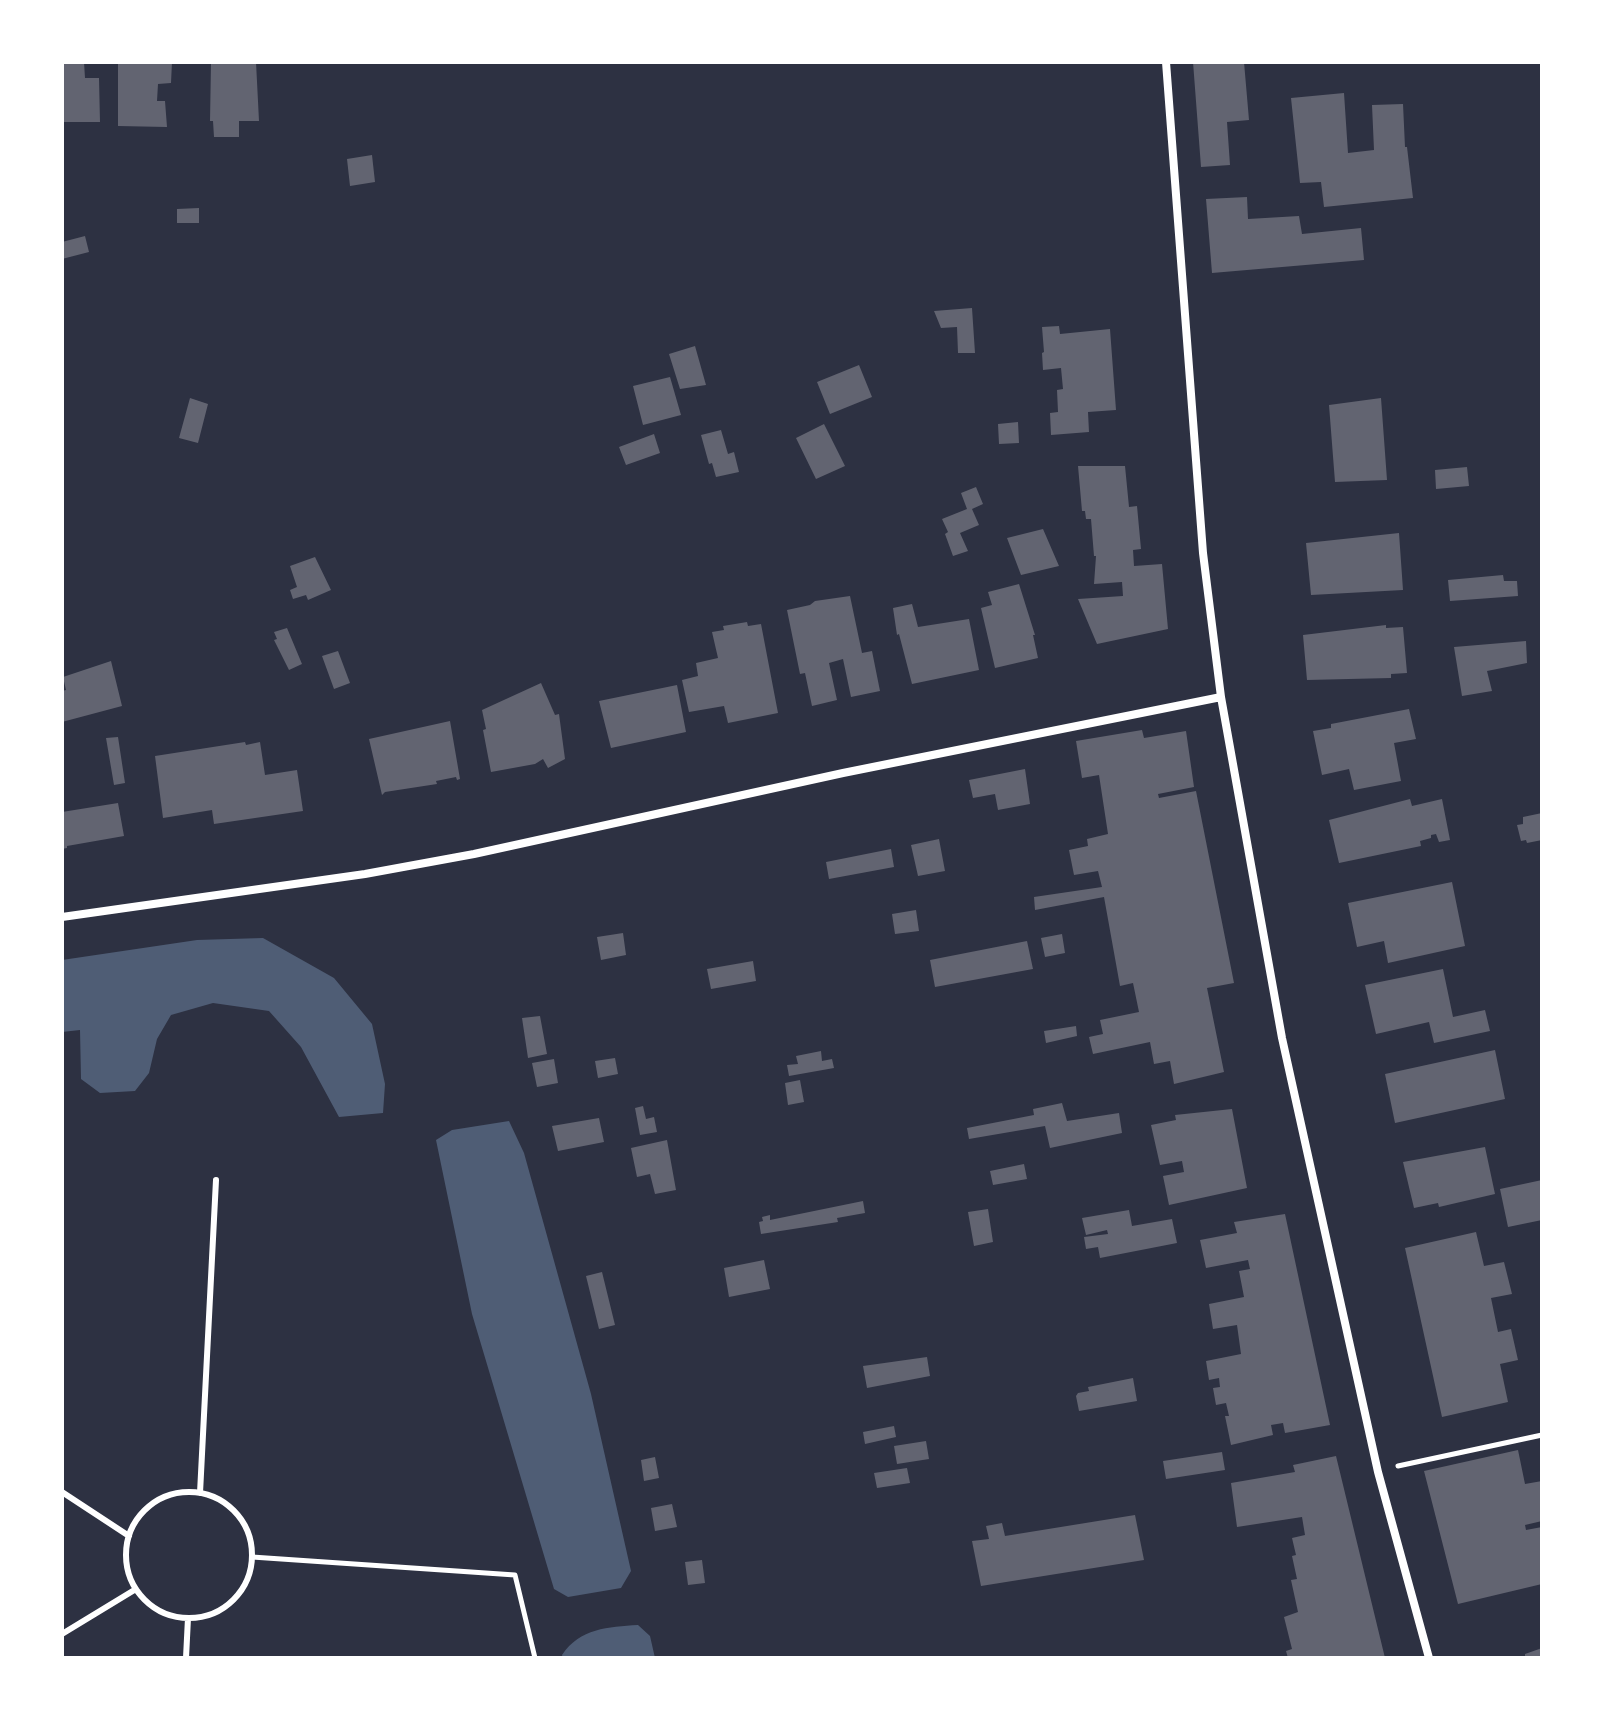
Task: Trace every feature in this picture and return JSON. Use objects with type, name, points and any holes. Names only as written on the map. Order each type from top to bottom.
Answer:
[{"type":"street","points":[[1166,62],[1203,553],[1221,697],[1282,1038],[1378,1472],[1429,1658]]},
{"type":"street","points":[[62,917],[365,874],[459,857],[843,773],[1221,697]]},
{"type":"lane","points":[[200,1493],[216,1180]]},
{"type":"lane","points":[[62,1492],[129,1536]]},
{"type":"lane","points":[[173,1493],[200,1493],[227,1504],[237,1513],[248,1532],[252,1557],[249,1573],[240,1592],[223,1607],[188,1618],[171,1615],[151,1605],[136,1589],[128,1568],[129,1536],[139,1516],[155,1501],[173,1493]]},
{"type":"lane","points":[[62,1634],[136,1589]]},
{"type":"lane","points":[[186,1658],[188,1618]]},
{"type":"path","points":[[1378,1472],[1542,1435]]},
{"type":"path","points":[[252,1557],[515,1575],[535,1658]]},
{"type":"water","points":[[263,938],[334,978],[372,1024],[385,1084],[383,1113],[339,1117],[301,1047],[269,1011],[213,1003],[171,1015],[157,1039],[149,1073],[135,1091],[100,1093],[81,1079],[80,1030],[62,1032],[62,960],[197,940]]},
{"type":"water","points":[[509,1121],[524,1153],[591,1394],[631,1571],[621,1588],[568,1597],[554,1589],[472,1314],[436,1140],[452,1130]]},
{"type":"water","points":[[638,1625],[650,1636],[655,1658],[563,1658],[569,1646],[586,1634],[606,1628]]},
{"type":"building","points":[[62,62],[84,62],[85,78],[99,78],[100,122],[62,122]]},
{"type":"building","points":[[118,62],[172,62],[171,83],[158,84],[157,101],[165,101],[167,127],[118,126]]},
{"type":"building","points":[[211,62],[256,62],[259,121],[239,121],[239,137],[214,137],[213,121],[210,121]]},
{"type":"building","points":[[1193,62],[1244,62],[1249,120],[1227,122],[1230,165],[1201,167]]},
{"type":"building","points":[[1344,93],[1348,153],[1374,150],[1372,105],[1403,104],[1405,147],[1413,198],[1324,207],[1321,182],[1300,183],[1291,98]]},
{"type":"building","points":[[372,155],[375,182],[350,186],[347,159]]},
{"type":"building","points":[[1247,197],[1248,219],[1299,216],[1302,234],[1361,228],[1364,260],[1212,273],[1206,199]]},
{"type":"building","points":[[199,208],[199,223],[177,223],[177,209]]},
{"type":"building","points":[[85,236],[89,252],[62,259],[62,242]]},
{"type":"building","points":[[972,308],[975,353],[958,353],[957,327],[941,328],[934,311]]},
{"type":"building","points":[[1059,326],[1060,334],[1110,329],[1116,410],[1088,412],[1089,432],[1051,435],[1050,413],[1058,412],[1057,390],[1063,389],[1061,368],[1043,370],[1042,327]]},
{"type":"building","points":[[695,346],[706,385],[680,389],[669,354]]},
{"type":"building","points":[[859,365],[872,397],[830,414],[817,382]]},
{"type":"building","points":[[670,377],[681,415],[643,425],[633,386]]},
{"type":"building","points":[[190,398],[208,404],[198,443],[179,438]]},
{"type":"building","points":[[1381,398],[1387,480],[1335,482],[1329,405]]},
{"type":"building","points":[[1018,422],[1019,443],[999,444],[998,424]]},
{"type":"building","points":[[824,424],[845,466],[816,479],[796,438]]},
{"type":"building","points":[[721,430],[728,454],[734,452],[739,472],[716,477],[701,435]]},
{"type":"building","points":[[654,434],[660,453],[626,465],[619,447]]},
{"type":"building","points":[[1078,466],[1125,466],[1129,507],[1137,506],[1141,549],[1133,550],[1134,566],[1162,564],[1168,629],[1097,644],[1078,599],[1123,596],[1122,582],[1094,584],[1096,556],[1091,519],[1086,519],[1085,511],[1082,511]]},
{"type":"building","points":[[1467,467],[1469,486],[1436,489],[1435,470]]},
{"type":"building","points":[[976,487],[983,504],[972,509],[979,525],[960,533],[968,551],[953,556],[942,519],[967,509],[961,493]]},
{"type":"building","points":[[1043,529],[1059,566],[1021,575],[1007,538]]},
{"type":"building","points":[[1399,533],[1403,590],[1311,595],[1306,543]]},
{"type":"building","points":[[315,557],[331,590],[308,600],[306,595],[293,599],[290,590],[297,587],[290,566]]},
{"type":"building","points":[[1503,575],[1504,581],[1517,581],[1518,596],[1450,601],[1448,580]]},
{"type":"building","points":[[1019,584],[1035,635],[1038,658],[995,668],[981,608],[992,605],[988,592]]},
{"type":"building","points":[[850,596],[862,653],[872,651],[880,691],[851,697],[843,659],[829,663],[837,700],[812,706],[805,673],[800,674],[787,610],[815,601]]},
{"type":"building","points":[[912,604],[918,627],[969,619],[979,670],[912,684],[897,635],[893,608]]},
{"type":"building","points":[[747,622],[748,626],[761,624],[778,713],[728,723],[724,706],[689,712],[682,680],[698,676],[696,663],[718,658],[712,632],[724,630],[723,626]]},
{"type":"building","points":[[1386,625],[1386,628],[1403,627],[1407,673],[1391,674],[1391,678],[1307,680],[1303,635]]},
{"type":"building","points":[[287,628],[302,664],[289,670],[274,640],[277,639],[274,632]]},
{"type":"building","points":[[1526,641],[1527,663],[1487,671],[1492,691],[1462,696],[1454,647]]},
{"type":"building","points":[[338,651],[350,683],[334,689],[322,656]]},
{"type":"building","points":[[111,661],[122,706],[62,722],[62,691],[66,690],[63,677]]},
{"type":"building","points":[[541,683],[555,715],[559,714],[565,759],[548,768],[543,759],[535,764],[491,772],[482,710]]},
{"type":"building","points":[[677,685],[686,732],[611,748],[599,701]]},
{"type":"building","points":[[1409,709],[1416,739],[1394,743],[1401,781],[1354,790],[1349,769],[1322,775],[1313,731],[1331,728],[1331,724]]},
{"type":"building","points":[[450,721],[460,779],[436,781],[437,784],[382,795],[369,739]]},
{"type":"building","points":[[1142,730],[1144,738],[1186,731],[1194,787],[1158,794],[1159,798],[1196,791],[1234,983],[1207,988],[1224,1072],[1174,1084],[1170,1061],[1154,1064],[1150,1042],[1093,1054],[1089,1037],[1103,1034],[1100,1020],[1139,1012],[1133,983],[1120,986],[1104,897],[1035,910],[1034,897],[1102,887],[1098,871],[1074,875],[1069,850],[1088,846],[1087,839],[1108,834],[1099,775],[1082,778],[1076,741]]},
{"type":"building","points":[[118,737],[125,783],[114,785],[106,738]]},
{"type":"building","points":[[245,742],[246,745],[260,742],[265,775],[297,770],[303,811],[214,824],[212,810],[163,818],[155,756]]},
{"type":"building","points":[[1025,769],[1030,804],[998,810],[995,794],[973,798],[969,780]]},
{"type":"building","points":[[1410,799],[1412,806],[1442,799],[1450,840],[1439,842],[1436,834],[1431,835],[1431,838],[1420,841],[1421,846],[1339,863],[1329,820]]},
{"type":"building","points":[[118,803],[124,836],[62,849],[62,812]]},
{"type":"building","points":[[1542,813],[1542,840],[1521,841],[1517,825],[1523,824],[1523,817]]},
{"type":"building","points":[[939,839],[945,871],[918,876],[911,845]]},
{"type":"building","points":[[891,849],[894,867],[829,879],[826,862]]},
{"type":"building","points":[[1452,882],[1465,946],[1388,963],[1384,941],[1357,947],[1348,903]]},
{"type":"building","points":[[916,910],[919,931],[895,934],[892,914]]},
{"type":"building","points":[[623,933],[626,955],[601,960],[597,937]]},
{"type":"building","points":[[1062,934],[1065,953],[1045,957],[1041,938]]},
{"type":"building","points":[[1027,941],[1033,969],[935,987],[930,960]]},
{"type":"building","points":[[753,961],[756,981],[711,989],[707,969]]},
{"type":"building","points":[[1443,969],[1453,1017],[1485,1010],[1490,1031],[1434,1043],[1429,1022],[1376,1034],[1365,985]]},
{"type":"building","points":[[540,1016],[547,1054],[528,1058],[522,1018]]},
{"type":"building","points":[[1076,1026],[1077,1036],[1046,1043],[1044,1031]]},
{"type":"building","points":[[1495,1050],[1505,1099],[1395,1123],[1385,1074]]},
{"type":"building","points":[[821,1051],[822,1061],[832,1059],[834,1068],[789,1076],[787,1065],[798,1064],[796,1056]]},
{"type":"building","points":[[615,1058],[618,1074],[598,1078],[595,1061]]},
{"type":"building","points":[[554,1059],[558,1083],[537,1087],[532,1063]]},
{"type":"building","points":[[800,1080],[804,1102],[788,1105],[785,1083]]},
{"type":"building","points":[[1062,1103],[1067,1121],[1119,1113],[1122,1133],[1050,1148],[1045,1126],[969,1139],[967,1128],[1034,1115],[1033,1109]]},
{"type":"building","points":[[643,1106],[646,1119],[654,1117],[657,1132],[640,1135],[635,1108]]},
{"type":"building","points":[[1232,1109],[1247,1188],[1169,1205],[1163,1176],[1184,1172],[1182,1161],[1160,1165],[1151,1125],[1176,1120],[1175,1115]]},
{"type":"building","points":[[599,1118],[604,1142],[558,1151],[552,1126]]},
{"type":"building","points":[[667,1140],[676,1190],[655,1194],[650,1174],[637,1177],[631,1148]]},
{"type":"building","points":[[1485,1147],[1495,1194],[1439,1207],[1438,1203],[1414,1208],[1403,1162]]},
{"type":"building","points":[[1024,1164],[1027,1179],[993,1185],[990,1171]]},
{"type":"building","points":[[1542,1180],[1542,1220],[1508,1227],[1500,1189]]},
{"type":"building","points":[[863,1201],[865,1213],[837,1218],[838,1222],[761,1234],[759,1222],[763,1221],[762,1217],[770,1215],[770,1220]]},
{"type":"building","points":[[988,1209],[993,1242],[974,1246],[968,1212]]},
{"type":"building","points":[[1129,1210],[1132,1226],[1172,1219],[1177,1243],[1100,1258],[1098,1247],[1086,1249],[1084,1237],[1108,1234],[1107,1230],[1086,1235],[1082,1218]]},
{"type":"building","points":[[1285,1214],[1330,1425],[1285,1433],[1283,1423],[1271,1425],[1273,1435],[1231,1445],[1225,1416],[1229,1416],[1226,1403],[1216,1405],[1213,1388],[1220,1387],[1219,1378],[1209,1380],[1206,1361],[1241,1354],[1237,1325],[1213,1329],[1209,1304],[1244,1297],[1239,1271],[1250,1269],[1248,1260],[1206,1268],[1200,1240],[1237,1233],[1234,1222]]},
{"type":"building","points":[[1476,1232],[1484,1266],[1504,1262],[1512,1294],[1491,1298],[1498,1332],[1511,1329],[1518,1360],[1500,1364],[1508,1402],[1442,1417],[1405,1248]]},
{"type":"building","points":[[764,1260],[770,1289],[729,1297],[724,1268]]},
{"type":"building","points":[[602,1272],[615,1325],[599,1329],[586,1276]]},
{"type":"building","points":[[927,1357],[930,1376],[867,1388],[863,1366]]},
{"type":"building","points":[[1133,1378],[1137,1401],[1079,1411],[1078,1393],[1089,1391],[1088,1387]]},
{"type":"building","points":[[894,1426],[896,1437],[865,1444],[863,1432]]},
{"type":"building","points":[[926,1441],[929,1459],[897,1464],[894,1446]]},
{"type":"building","points":[[1518,1450],[1525,1484],[1542,1481],[1542,1521],[1525,1525],[1526,1530],[1542,1527],[1542,1584],[1458,1604],[1424,1471]]},
{"type":"building","points":[[1222,1452],[1225,1470],[1166,1479],[1163,1461]]},
{"type":"building","points":[[1336,1456],[1385,1658],[1288,1658],[1286,1651],[1292,1649],[1284,1617],[1298,1612],[1291,1580],[1297,1579],[1292,1538],[1305,1535],[1302,1517],[1237,1527],[1231,1483],[1295,1472],[1293,1465]]},
{"type":"building","points":[[655,1457],[659,1478],[644,1481],[641,1460]]},
{"type":"building","points":[[907,1468],[910,1483],[877,1488],[874,1473]]},
{"type":"building","points":[[672,1504],[677,1527],[655,1531],[651,1508]]},
{"type":"building","points":[[1135,1515],[1144,1560],[981,1586],[972,1541],[989,1539],[986,1526],[1002,1523],[1005,1536]]},
{"type":"building","points":[[702,1560],[705,1583],[688,1585],[685,1562]]},
{"type":"building","points":[[1542,1648],[1542,1658],[1525,1658],[1525,1654]]}]
